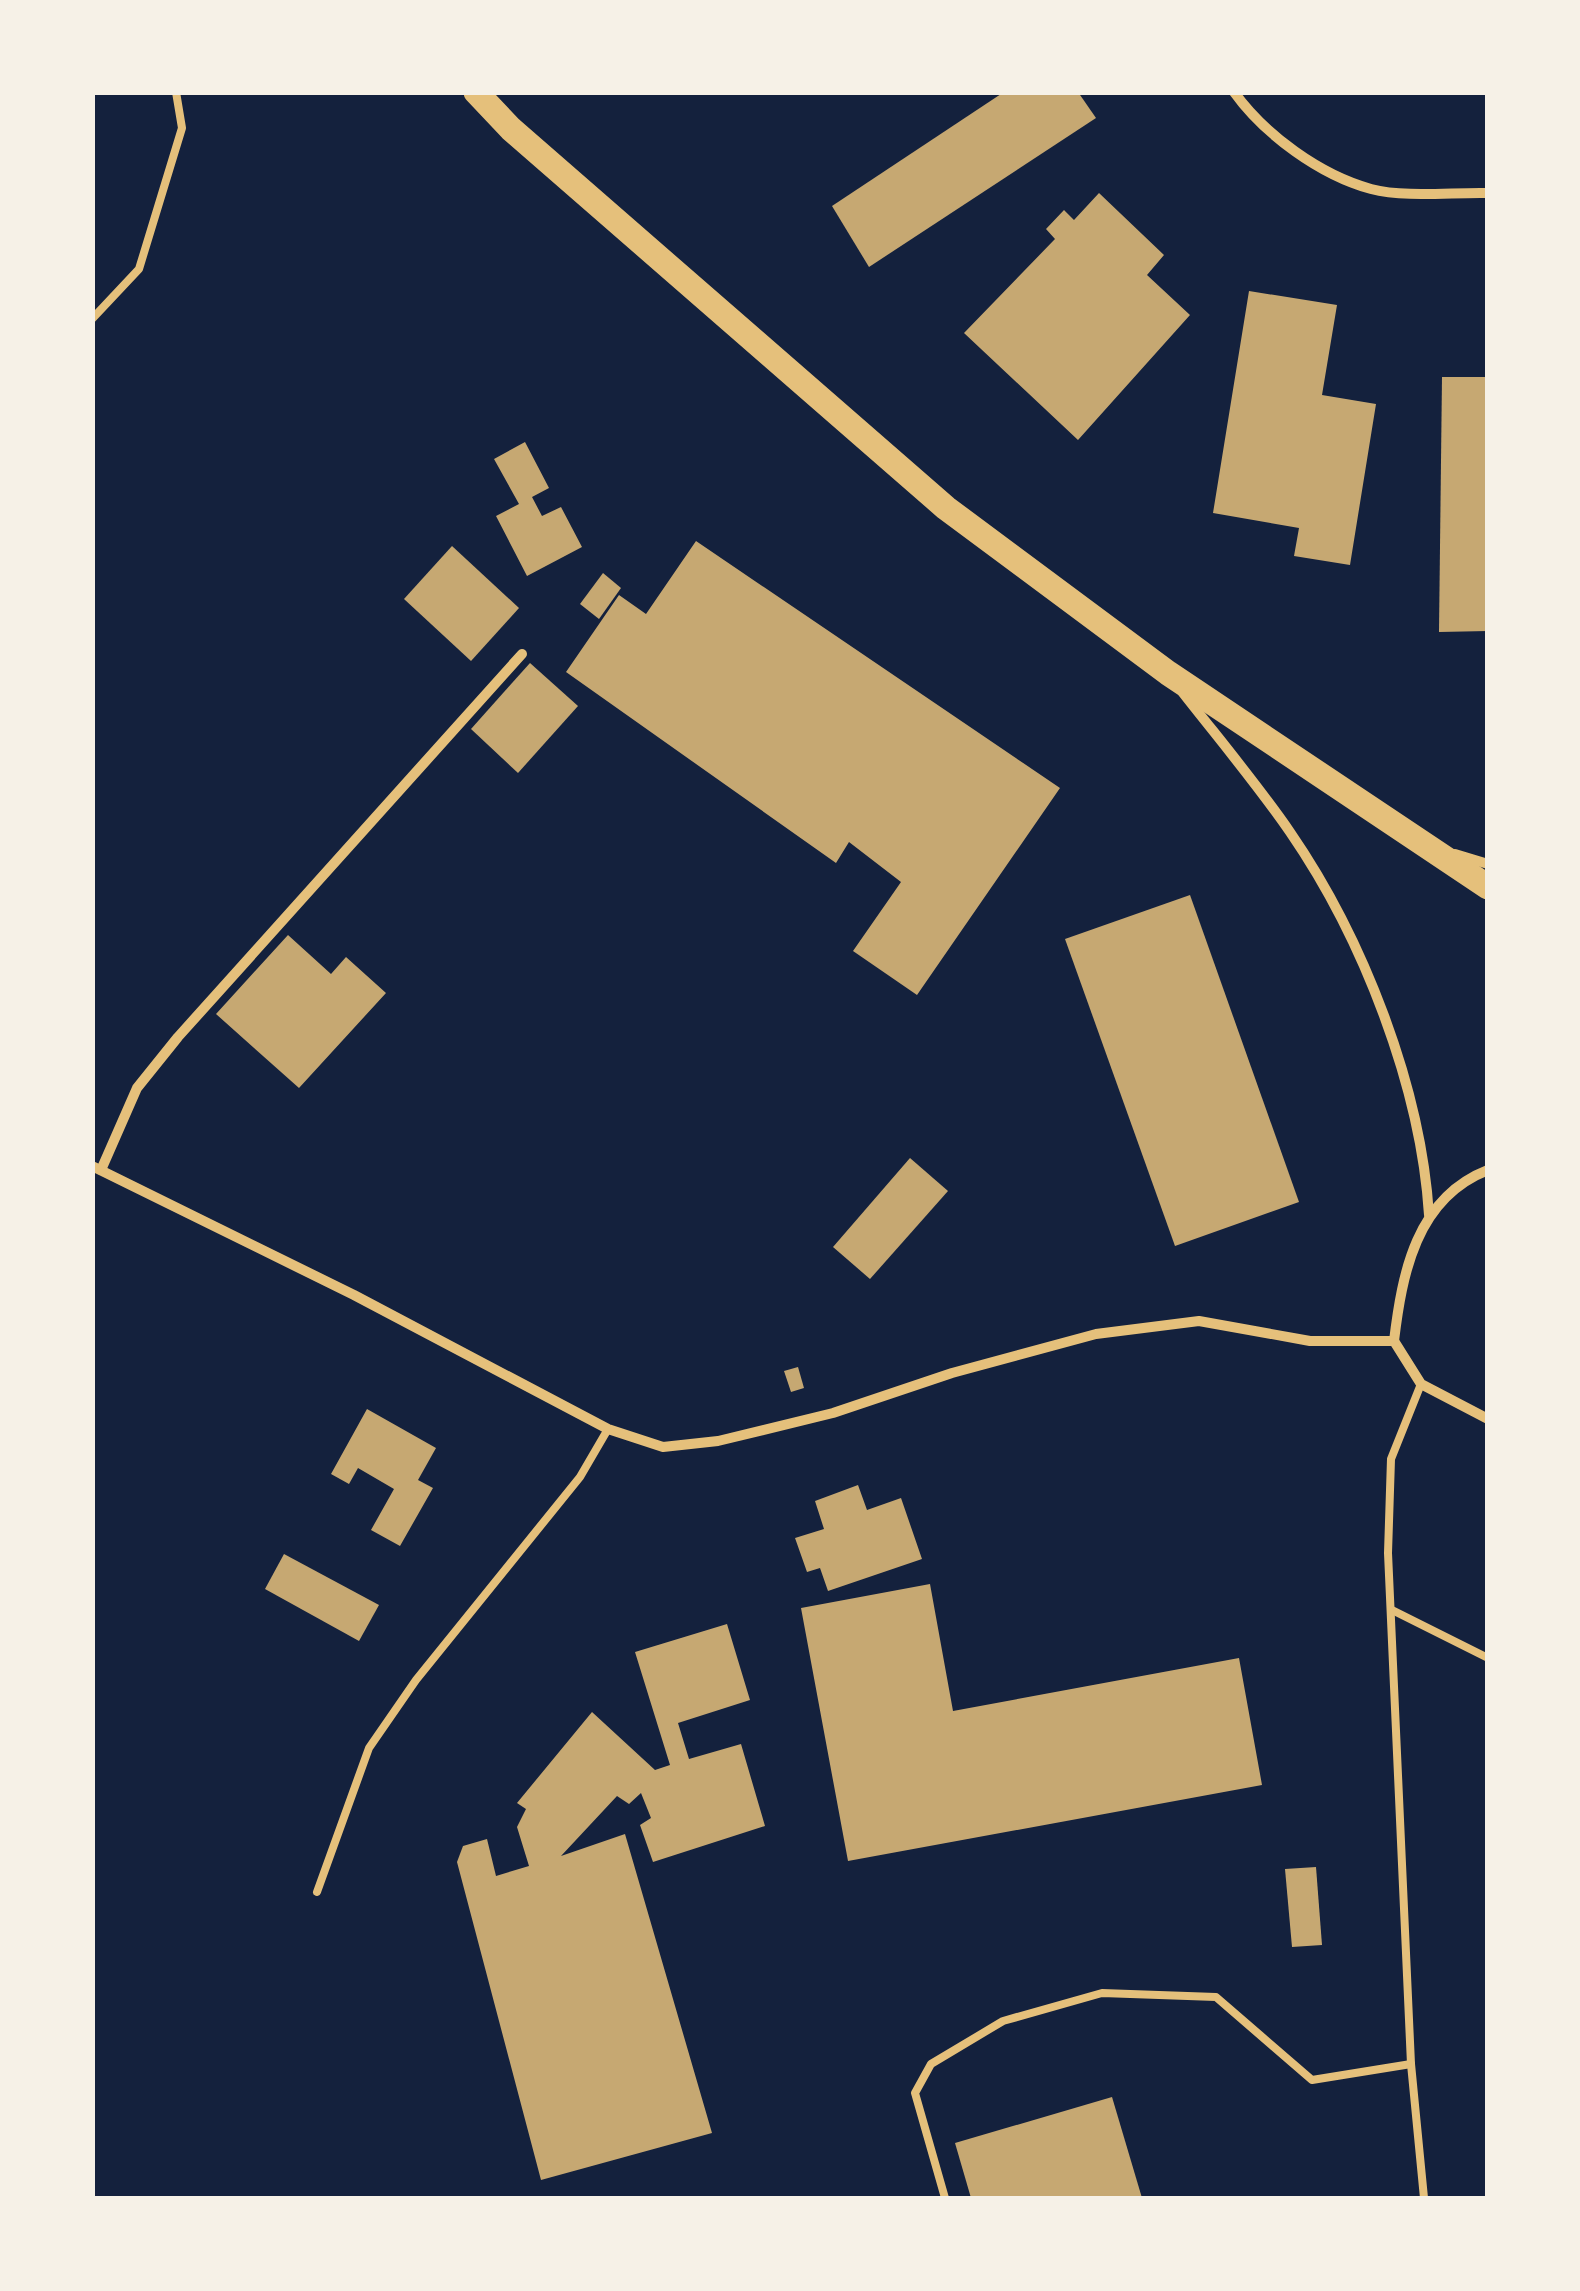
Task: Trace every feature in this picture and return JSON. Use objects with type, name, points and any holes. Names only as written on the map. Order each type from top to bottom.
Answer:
[{"type":"main road","points":[[476,92],[511,129],[946,508],[1168,672],[1488,887]]},
{"type":"street","points":[[1234,92],[1246,109],[1301,156],[1372,189],[1488,193]]},
{"type":"street","points":[[522,654],[178,1037],[136,1088],[97,1168],[354,1295],[608,1429],[664,1448],[718,1441],[833,1413],[952,1373],[1096,1334],[1199,1321],[1310,1341],[1394,1341]]},
{"type":"street","points":[[1168,672],[1291,834],[1351,938],[1409,1090],[1426,1166],[1430,1215]]},
{"type":"street","points":[[1416,842],[1488,864]]},
{"type":"street","points":[[1488,1170],[1475,1175],[1430,1215],[1406,1262],[1394,1341],[1422,1384],[1488,1418]]},
{"type":"lane","points":[[92,319],[140,269],[182,128],[176,92]]},
{"type":"lane","points":[[1422,1384],[1391,1459],[1392,1610],[1411,2064],[1424,2198]]},
{"type":"lane","points":[[317,1892],[369,1748],[416,1680],[580,1477],[608,1429]]},
{"type":"lane","points":[[1392,1610],[1488,1658]]},
{"type":"lane","points":[[945,2198],[915,2093],[931,2064],[1003,2020],[1102,1994],[1216,1996],[1312,2080],[1411,2064]]},
{"type":"building","points":[[1004,92],[1078,92],[1096,118],[869,267],[832,206]]},
{"type":"building","points":[[1099,193],[1164,255],[1147,275],[1190,315],[1078,440],[964,333],[1055,239],[1046,229],[1064,210],[1074,220]]},
{"type":"building","points":[[1249,291],[1337,305],[1322,395],[1376,404],[1350,565],[1294,556],[1299,528],[1213,513]]},
{"type":"building","points":[[1442,377],[1488,377],[1488,631],[1439,632]]},
{"type":"building","points":[[525,442],[549,488],[532,497],[542,516],[561,507],[582,547],[527,576],[496,516],[519,504],[494,459]]},
{"type":"building","points":[[696,541],[1060,788],[917,995],[853,951],[901,882],[849,842],[836,863],[566,672],[619,595],[646,614]]},
{"type":"building","points":[[452,546],[519,608],[471,661],[404,599]]},
{"type":"building","points":[[603,573],[621,588],[599,619],[580,604]]},
{"type":"building","points":[[530,663],[578,706],[518,773],[471,729]]},
{"type":"building","points":[[1190,895],[1299,1202],[1175,1246],[1065,939]]},
{"type":"building","points":[[288,935],[331,974],[346,957],[386,993],[299,1088],[216,1014]]},
{"type":"building","points":[[910,1158],[948,1191],[870,1279],[833,1247]]},
{"type":"building","points":[[798,1367],[804,1388],[791,1392],[784,1371]]},
{"type":"building","points":[[367,1409],[436,1448],[418,1480],[433,1488],[400,1546],[371,1530],[394,1489],[358,1468],[349,1484],[331,1474]]},
{"type":"building","points":[[858,1485],[867,1510],[901,1498],[922,1559],[828,1591],[820,1568],[807,1572],[795,1538],[824,1529],[815,1501]]},
{"type":"building","points":[[284,1554],[379,1605],[359,1641],[265,1589]]},
{"type":"building","points":[[930,1584],[953,1711],[1239,1658],[1262,1785],[848,1861],[801,1608]]},
{"type":"building","points":[[727,1624],[750,1700],[678,1723],[689,1759],[741,1744],[765,1826],[653,1862],[640,1825],[651,1818],[641,1793],[629,1804],[617,1796],[561,1856],[625,1834],[712,2133],[541,2180],[457,1862],[463,1846],[487,1839],[496,1876],[529,1866],[517,1827],[526,1809],[517,1803],[592,1712],[655,1770],[670,1765],[635,1652]]},
{"type":"building","points":[[1316,1867],[1322,1945],[1292,1947],[1285,1869]]},
{"type":"building","points":[[1112,2097],[1142,2198],[971,2198],[955,2143]]}]
